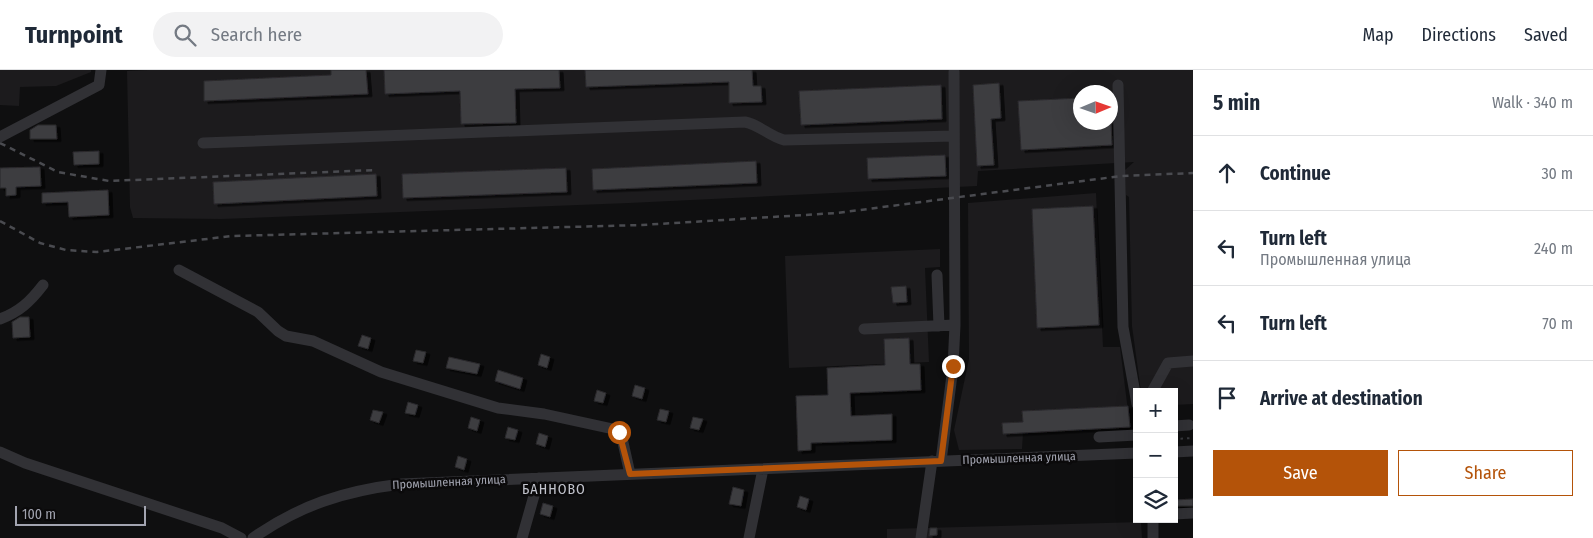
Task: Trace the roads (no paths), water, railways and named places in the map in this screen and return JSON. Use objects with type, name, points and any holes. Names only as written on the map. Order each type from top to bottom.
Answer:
[{"type":"street","points":[[0,137],[99,84],[101,70]]},
{"type":"street","points":[[921,538],[953,366],[955,325],[954,72]]},
{"type":"street","points":[[1118,84],[1123,327],[1134,388]]},
{"type":"street","points":[[203,143],[744,122],[756,124],[774,137],[784,140],[954,136]]},
{"type":"street","points":[[179,270],[258,312],[286,336],[313,341],[382,372],[498,408],[544,414],[613,429],[619,432],[622,438],[630,474]]},
{"type":"street","points":[[937,275],[939,326]]},
{"type":"street","points":[[0,319],[14,314],[30,302],[43,285]]},
{"type":"street","points":[[864,329],[955,325]]},
{"type":"street","points":[[1154,388],[1168,363],[1193,360]]},
{"type":"street","points":[[1178,426],[1189,425]]},
{"type":"street","points":[[1099,436],[1133,435]]},
{"type":"street","points":[[1178,452],[1193,451]]},
{"type":"street","points":[[0,452],[25,463],[222,528],[241,538]]},
{"type":"street","name":"Промышленная улица","points":[[253,538],[273,524],[306,506],[368,488],[401,484],[1133,453]]},
{"type":"street","points":[[749,538],[764,469]]},
{"type":"street","points":[[522,538],[539,478]]},
{"type":"street","points":[[1178,514],[1193,513]]},
{"type":"street","points":[[1152,523],[1153,538]]},
{"type":"railway","points":[[0,143],[58,172],[109,181],[376,170]]},
{"type":"railway","points":[[0,221],[40,243],[66,250],[97,252],[232,236],[642,225],[837,213],[1121,176],[1193,173]]},
{"type":"district","name":"БАННОВО","points":[[554,489]]}]
